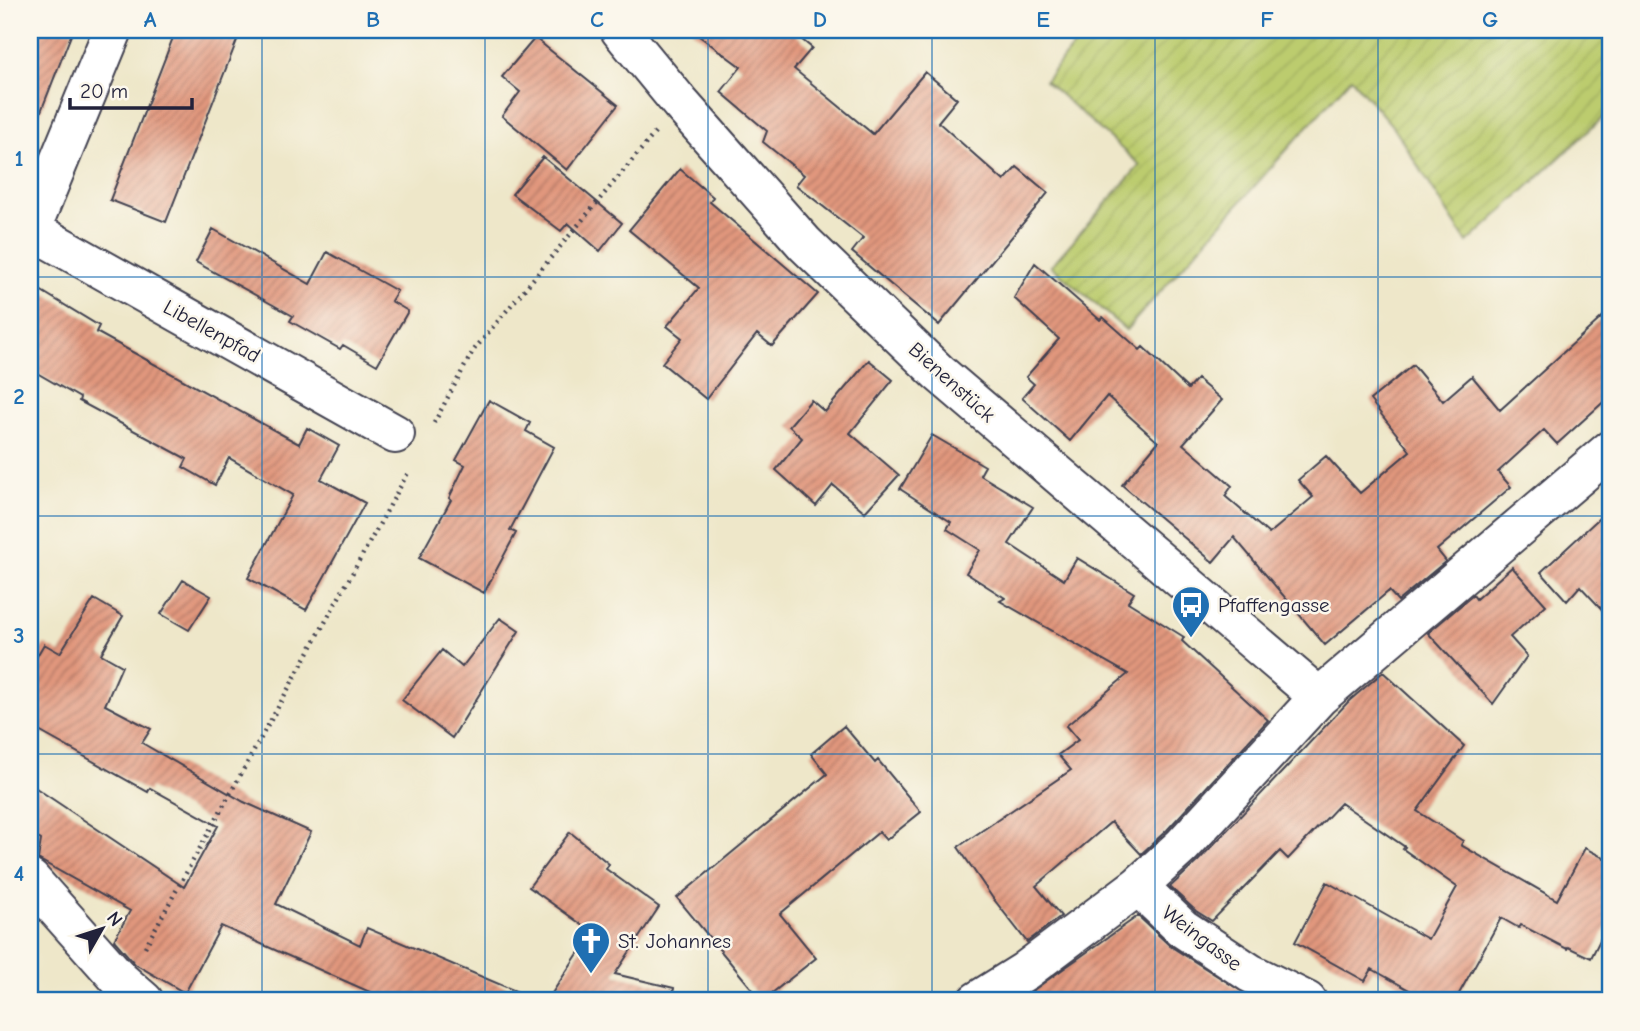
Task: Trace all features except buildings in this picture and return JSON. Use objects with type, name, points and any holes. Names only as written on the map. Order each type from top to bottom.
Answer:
[{"type":"street","points":[[30,229],[113,30]]},
{"type":"street","name":"Bienenstück","points":[[620,30],[680,103],[805,244],[939,373],[1319,697]]},
{"type":"street","name":"Libellenpfad","points":[[30,229],[395,434]]},
{"type":"street","points":[[977,1001],[1024,971],[1138,886],[1182,846],[1319,697],[1610,450]]},
{"type":"street","points":[[30,879],[132,991]]},
{"type":"street","name":"Weingasse","points":[[1138,886],[1182,928],[1250,973],[1307,1001]]},
{"type":"path","points":[[434,424],[473,351],[680,103]]},
{"type":"path","points":[[132,991],[134,968],[411,468]]},
{"type":"green space","points":[[1086,30],[1610,30],[1610,111],[1467,243],[1394,128],[1351,78],[1126,330],[1051,266],[1140,165],[1045,81]]},
{"type":"place","name":"Pfaffengasse","points":[[1191,639]]},
{"type":"place","name":"St. Johannes","points":[[591,975]]}]
